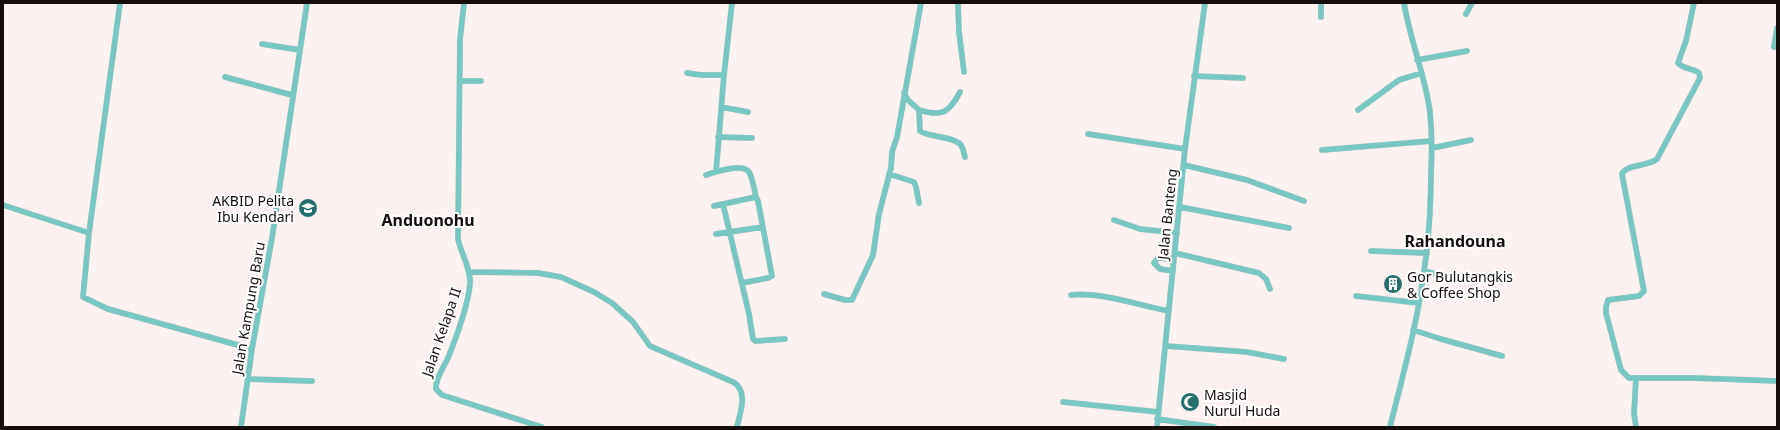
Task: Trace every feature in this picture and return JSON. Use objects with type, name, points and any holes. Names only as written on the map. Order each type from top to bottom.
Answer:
[{"type":"street","points":[[120,3],[89,233],[83,294],[84,298],[108,309],[252,349]]},
{"type":"street","name":"Jalan Kampung Baru","points":[[241,427],[252,349],[271,245],[292,95],[307,3]]},
{"type":"street","name":"Jalan Kelapa II","points":[[464,3],[460,39],[458,239],[462,256],[470,272],[470,286],[449,356],[436,382],[436,389],[442,395],[542,427]]},
{"type":"street","points":[[716,172],[718,137],[732,3]]},
{"type":"street","points":[[824,294],[845,300],[853,299],[873,255],[879,214],[889,174],[892,152],[897,137],[921,3]]},
{"type":"street","points":[[958,3],[959,32],[964,72]]},
{"type":"street","name":"Jalan Banteng","points":[[1156,427],[1166,346],[1185,148],[1205,3]]},
{"type":"street","points":[[1321,3],[1321,17]]},
{"type":"street","points":[[1390,427],[1419,303],[1427,253],[1431,202],[1432,148],[1430,112],[1422,73],[1417,60],[1404,3]]},
{"type":"street","points":[[1466,14],[1472,3]]},
{"type":"street","points":[[1694,3],[1686,41],[1678,63],[1681,66],[1697,71],[1700,78],[1657,159],[1651,164],[1628,168],[1622,174],[1644,291],[1639,296],[1608,300],[1606,307],[1621,370],[1629,378],[1694,378],[1777,381]]},
{"type":"street","points":[[1774,47],[1777,28]]},
{"type":"street","points":[[262,44],[300,50]]},
{"type":"street","points":[[1417,60],[1467,51]]},
{"type":"street","points":[[687,73],[701,75],[724,75]]},
{"type":"street","points":[[1358,110],[1399,80],[1422,73]]},
{"type":"street","points":[[225,76],[292,95]]},
{"type":"street","points":[[1194,76],[1243,78]]},
{"type":"street","points":[[460,81],[481,81]]},
{"type":"street","points":[[904,93],[908,100],[919,110],[929,113],[946,112],[952,106],[960,92]]},
{"type":"street","points":[[721,107],[748,112]]},
{"type":"street","points":[[919,110],[920,131],[958,143],[962,147],[965,157]]},
{"type":"street","points":[[1088,134],[1185,148]]},
{"type":"street","points":[[718,137],[752,138]]},
{"type":"street","points":[[1432,148],[1471,140]]},
{"type":"street","points":[[1322,150],[1431,141]]},
{"type":"street","points":[[1184,165],[1247,180],[1304,201]]},
{"type":"street","points":[[706,175],[739,168],[747,170],[756,197],[772,276],[742,284]]},
{"type":"street","points":[[889,174],[914,182],[919,203]]},
{"type":"street","points":[[714,206],[756,197]]},
{"type":"street","points":[[723,204],[754,341],[784,339]]},
{"type":"street","points":[[3,205],[89,233]]},
{"type":"street","points":[[1180,207],[1289,228]]},
{"type":"street","points":[[1114,220],[1140,229],[1177,233]]},
{"type":"street","points":[[716,234],[763,227]]},
{"type":"street","points":[[1371,251],[1427,253]]},
{"type":"street","points":[[1173,271],[1160,269],[1154,264],[1158,258],[1175,256],[1259,273],[1266,279],[1270,289]]},
{"type":"street","points":[[1424,271],[1451,278]]},
{"type":"street","points":[[470,272],[544,273],[561,277],[605,298],[633,322],[650,346],[733,382],[740,387],[742,392],[742,404],[737,427]]},
{"type":"street","points":[[1071,295],[1083,294],[1106,296],[1169,311]]},
{"type":"street","points":[[1356,296],[1419,303]]},
{"type":"street","points":[[1413,330],[1441,340],[1502,356]]},
{"type":"street","points":[[1166,346],[1247,352],[1284,359]]},
{"type":"street","points":[[1636,378],[1634,413],[1636,427]]},
{"type":"street","points":[[248,379],[312,381]]},
{"type":"street","points":[[1063,402],[1158,412]]},
{"type":"street","points":[[1157,420],[1214,427]]},
{"type":"place","name":"AKBID Pelita Ibu Kendari","points":[[308,208]]},
{"type":"place","name":"Gor Bulutangkis & Coffee Shop","points":[[1393,284]]},
{"type":"place","name":"Masjid Nurul Huda","points":[[1190,402]]},
{"type":"district","name":"Anduonohu","points":[[428,220]]},
{"type":"district","name":"Rahandouna","points":[[1455,241]]}]
